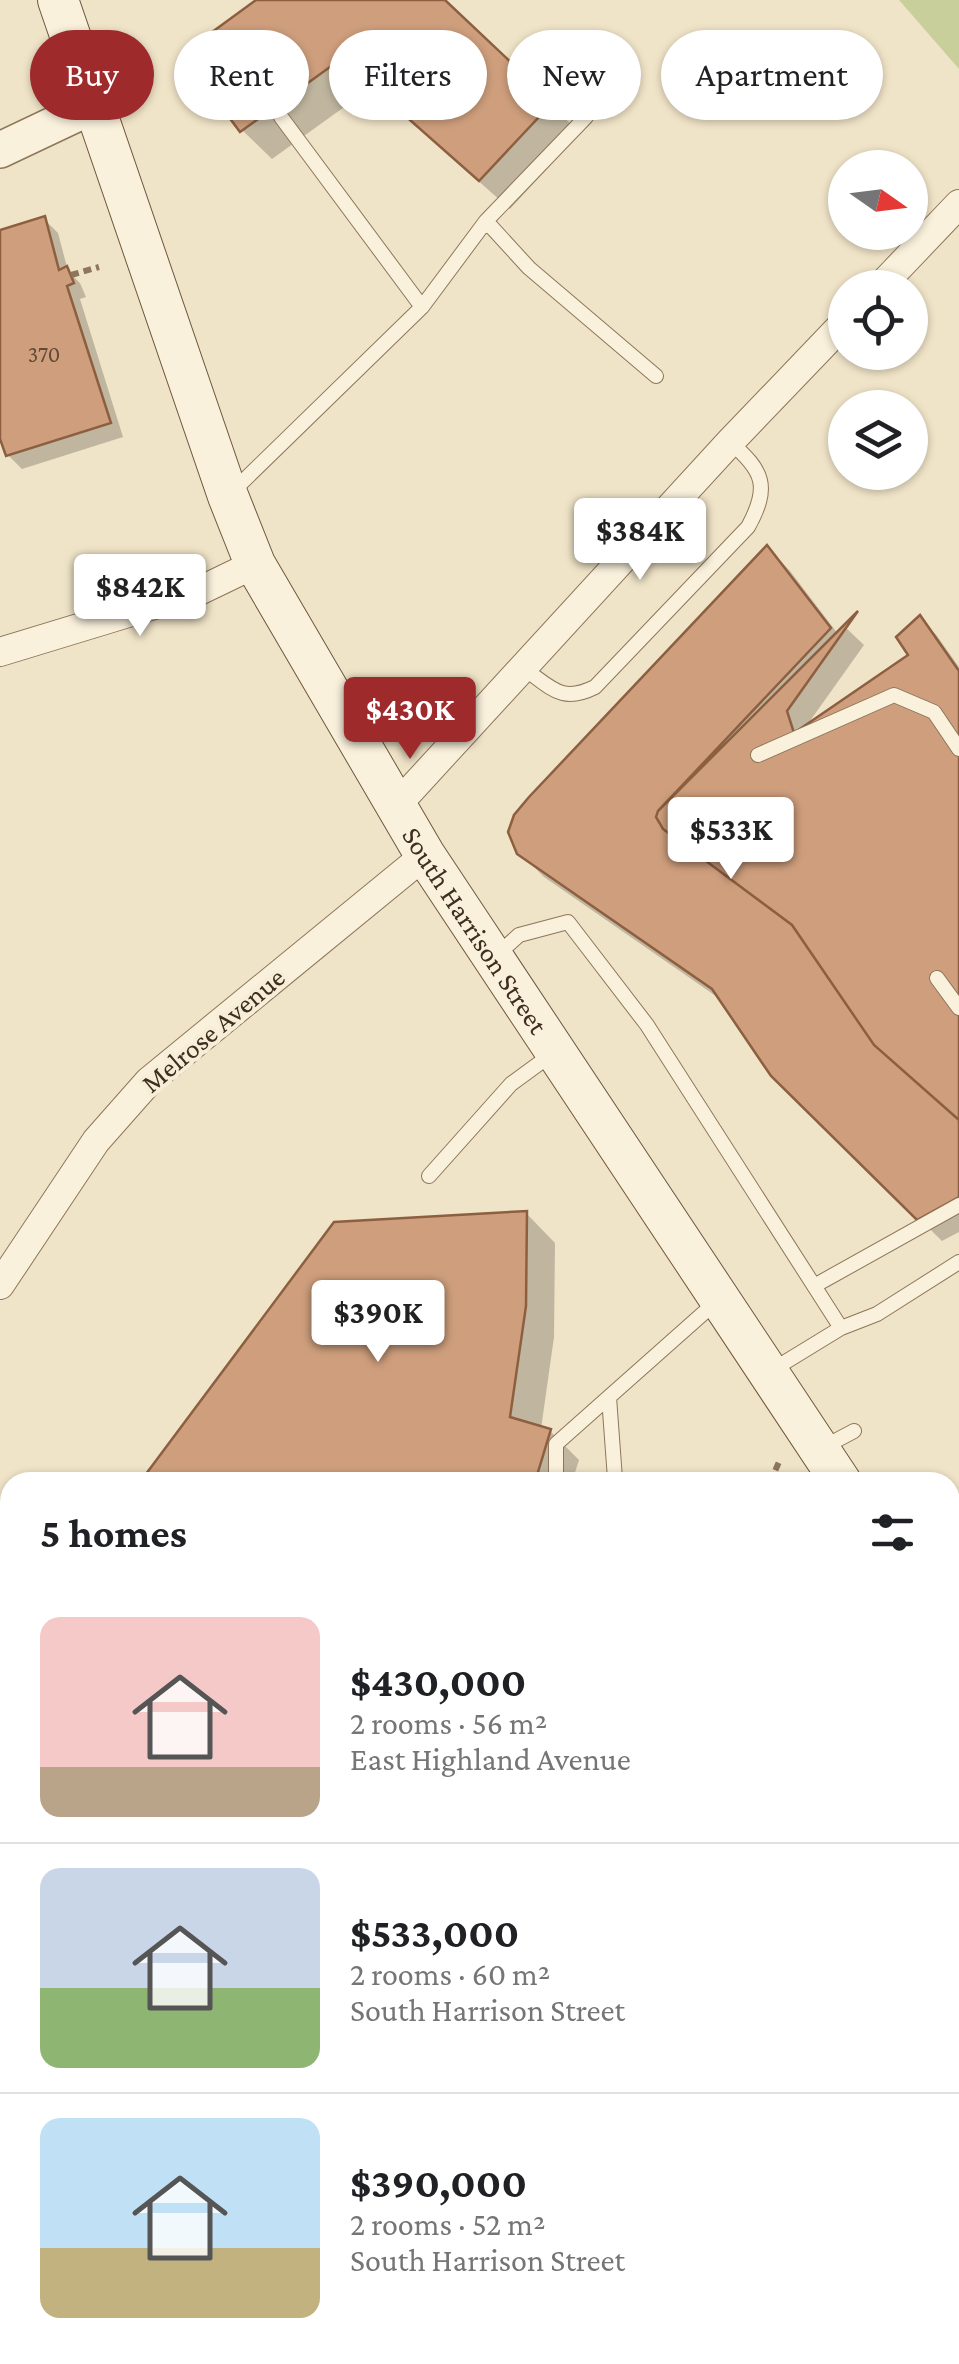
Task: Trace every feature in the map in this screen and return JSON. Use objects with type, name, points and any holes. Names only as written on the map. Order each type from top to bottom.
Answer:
[{"type":"main road","name":"South Harrison Street","points":[[58,0],[68,30]]},
{"type":"main road","name":"South Harrison Street","points":[[98,120],[255,564],[425,855],[769,1373],[838,1454]]},
{"type":"street","points":[[0,150],[63,120]]},
{"type":"street","points":[[895,270],[959,204]]},
{"type":"street","points":[[396,806],[828,340]]},
{"type":"street","points":[[0,652],[196,592],[255,564]]},
{"type":"street","name":"Melrose Avenue","points":[[1,1283],[96,1141],[149,1081],[425,855]]},
{"type":"lane","points":[[282,120],[422,307]]},
{"type":"lane","points":[[228,496],[422,307],[486,220],[583,120]]},
{"type":"lane","points":[[486,220],[529,268],[656,376]]},
{"type":"lane","points":[[523,668],[561,694],[577,696],[594,686],[748,527],[762,502],[762,486],[753,462],[730,442]]},
{"type":"lane","points":[[758,755],[894,696],[934,712],[959,749]]},
{"type":"lane","points":[[495,956],[519,935],[568,922],[647,1024],[841,1328]]},
{"type":"lane","points":[[938,978],[959,1008]]},
{"type":"lane","points":[[428,1176],[511,1084],[556,1051]]},
{"type":"lane","points":[[814,1286],[959,1205]]},
{"type":"lane","points":[[769,1373],[841,1328],[877,1314],[959,1262]]},
{"type":"lane","points":[[556,1472],[556,1444],[720,1298]]},
{"type":"lane","points":[[609,1397],[614,1472]]},
{"type":"path","points":[[71,275],[99,267]]},
{"type":"path","points":[[774,1472],[779,1462]]},
{"type":"green space","points":[[899,0],[959,0],[959,69]]},
{"type":"building","points":[[256,0],[445,0],[477,30],[329,30],[329,68],[309,82],[309,30],[215,30]]},
{"type":"building","points":[[487,40],[507,59],[507,120],[536,120],[479,181],[410,120],[487,120]]},
{"type":"building","points":[[231,120],[257,120],[240,132]]},
{"type":"building","points":[[45,216],[59,270],[67,266],[74,283],[67,286],[111,423],[6,456],[0,439],[0,230]]},
{"type":"building","points":[[767,545],[831,628],[656,817],[663,829],[792,925],[874,1045],[959,1120],[959,1197],[917,1220],[771,1076],[712,989],[517,854],[508,832],[514,815],[529,797]]},
{"type":"building","points":[[858,611],[787,711],[794,733],[908,655],[896,637],[920,615],[959,671],[959,1120],[874,1045],[792,925],[663,829],[656,817]]},
{"type":"building","points":[[527,1211],[526,1306],[510,1417],[551,1429],[538,1472],[147,1472],[334,1222]]}]
